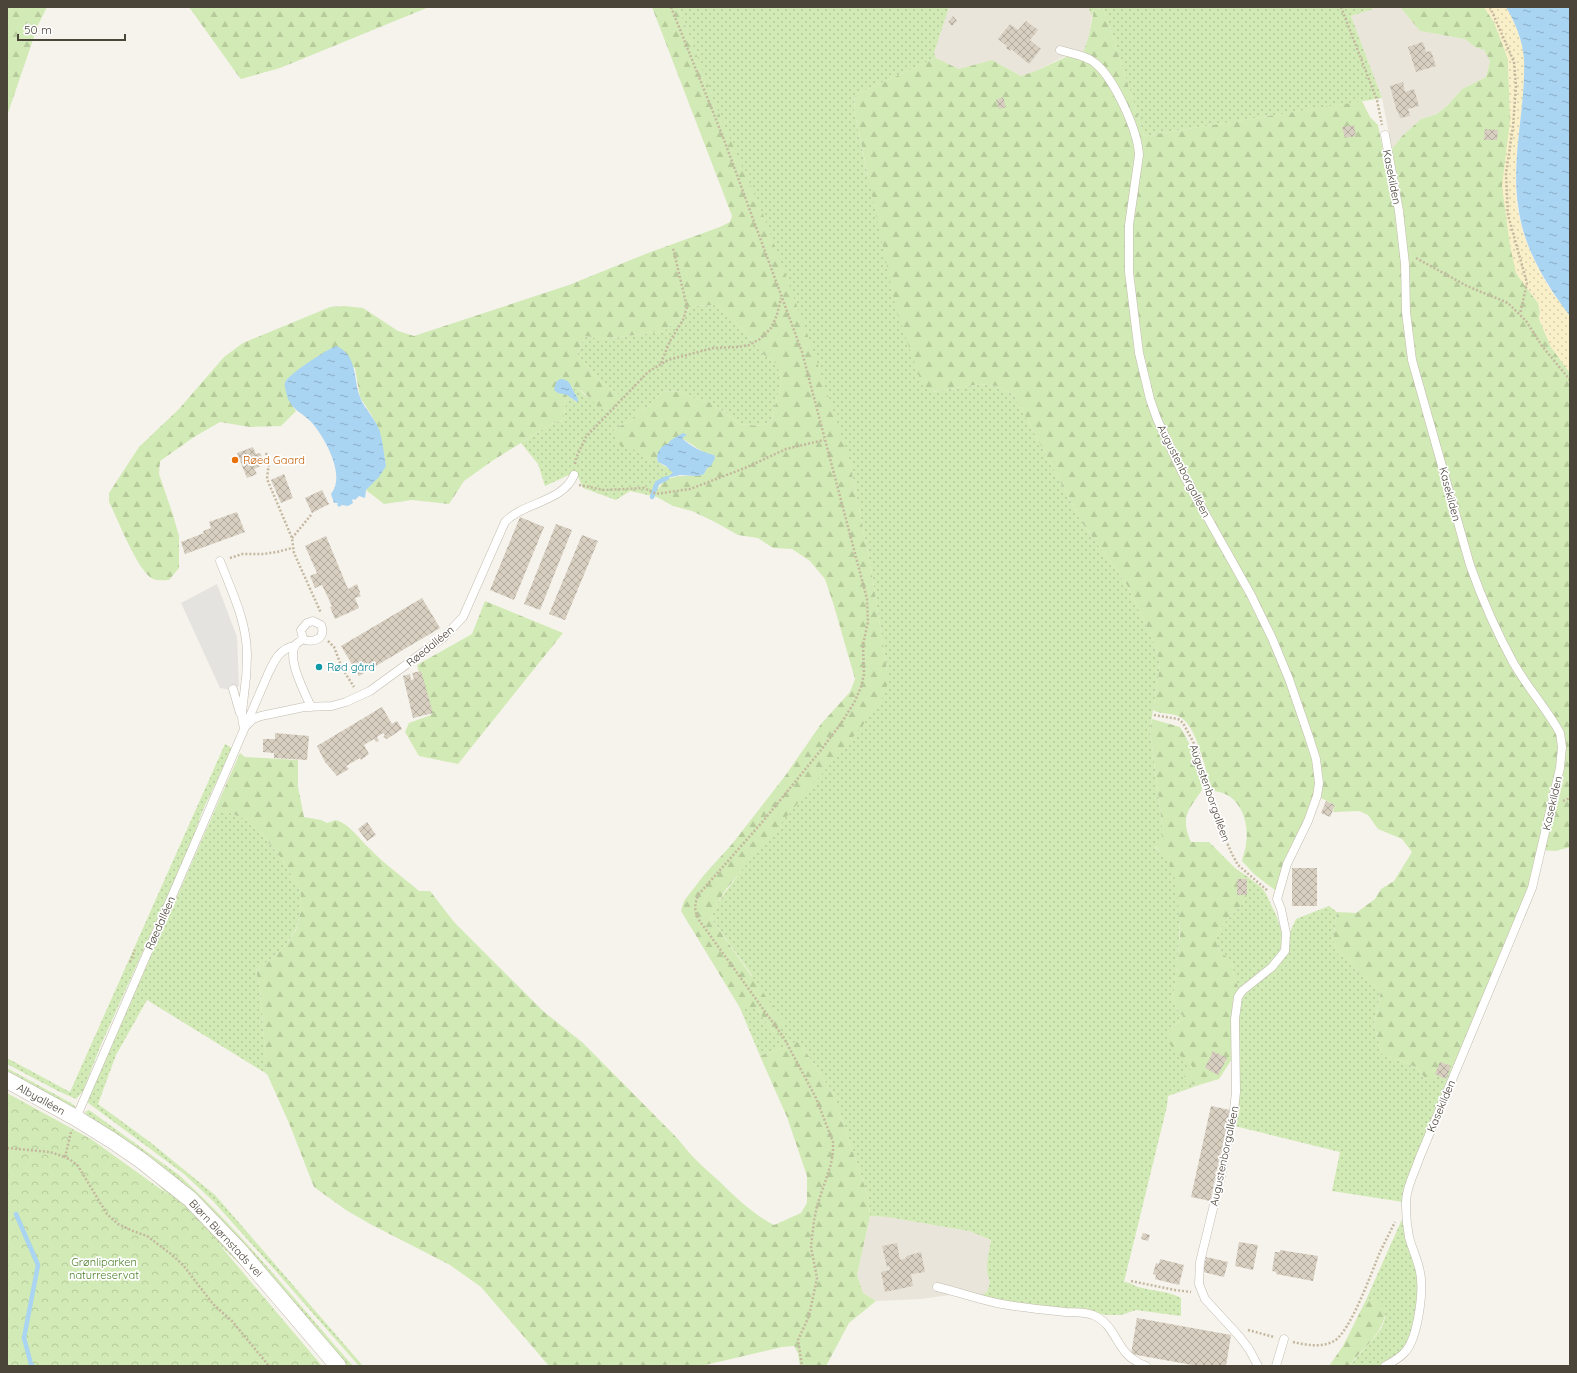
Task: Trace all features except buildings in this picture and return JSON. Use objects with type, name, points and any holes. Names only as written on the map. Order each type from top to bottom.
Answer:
[{"type":"street","name":"Albyalléen","points":[[7,1080],[76,1118]]},
{"type":"street","name":"Biørn Biørnstads vei","points":[[76,1118],[142,1161],[202,1210],[239,1250],[338,1366]]},
{"type":"lane","name":"Augustenborgalléen","points":[[1060,50],[1083,56],[1101,68],[1117,94],[1132,126],[1138,148],[1138,155],[1129,225],[1129,272],[1139,353],[1150,399],[1163,432],[1183,474],[1251,595],[1272,638],[1289,679],[1316,759],[1319,783],[1317,796],[1308,821],[1287,864],[1277,899],[1281,909],[1286,933],[1285,951],[1272,967],[1242,991],[1236,1003],[1236,1092],[1234,1110],[1221,1176],[1200,1262],[1199,1284],[1202,1293],[1209,1305],[1229,1324],[1248,1349],[1258,1366]]},
{"type":"lane","name":"Kasekilden","points":[[1385,135],[1396,192],[1402,245],[1406,312],[1412,360],[1470,565],[1476,582],[1509,653],[1525,681],[1560,733],[1562,747],[1558,782],[1532,888],[1422,1152],[1406,1200],[1409,1238],[1419,1266],[1421,1277],[1420,1302],[1411,1344],[1406,1352],[1385,1366]]},
{"type":"lane","points":[[571,483],[574,475]]},
{"type":"lane","name":"Røedalléen","points":[[244,728],[253,719],[261,716],[311,707],[332,706],[346,702],[370,691],[428,650],[444,637],[463,617],[505,522],[515,513],[564,490],[571,483]]},
{"type":"lane","points":[[220,561],[240,614],[246,635],[247,656],[244,695],[240,715]]},
{"type":"lane","points":[[313,621],[321,625],[323,629],[321,637],[317,641],[311,642],[303,639],[301,630],[307,623],[313,621]]},
{"type":"lane","name":"Røedalléen","points":[[76,1118],[273,663],[281,652],[289,647],[295,646],[303,639]]},
{"type":"lane","points":[[295,646],[293,656],[295,667],[300,684],[311,707]]},
{"type":"lane","points":[[233,689],[244,728]]},
{"type":"lane","points":[[937,1287],[958,1291],[979,1299],[1002,1304],[1091,1314],[1105,1322],[1119,1346],[1130,1358],[1146,1366]]},
{"type":"lane","points":[[1276,1366],[1284,1340]]},
{"type":"path","points":[[671,7],[723,137],[802,352],[867,599],[868,622],[863,646],[864,674],[861,687],[842,722],[764,820],[699,894],[694,908],[699,920],[784,1038],[816,1098],[833,1142],[831,1164],[817,1206],[814,1221],[812,1246],[817,1278],[808,1316],[798,1340],[802,1366]]},
{"type":"path","points":[[1341,7],[1377,100],[1385,135]]},
{"type":"path","points":[[1490,7],[1514,62],[1516,86],[1513,126],[1506,174],[1508,215],[1527,282],[1520,314]]},
{"type":"path","points":[[1402,245],[1415,257],[1467,286],[1508,303],[1520,314],[1542,346],[1570,380]]},
{"type":"path","points":[[660,363],[670,341],[683,320],[687,307],[674,248]]},
{"type":"path","points":[[574,475],[576,458],[586,437],[648,372],[660,363],[668,360],[712,348],[749,345],[760,339],[771,328],[777,315],[781,297]]},
{"type":"path","points":[[571,483],[604,490],[644,488],[656,494],[690,489],[745,468],[786,449],[824,440]]},
{"type":"path","points":[[266,453],[269,462],[267,479],[292,538],[292,548],[321,614]]},
{"type":"path","points":[[292,538],[311,515]]},
{"type":"path","points":[[220,561],[242,554],[263,554],[292,548]]},
{"type":"path","points":[[321,637],[327,640],[334,647],[342,668],[359,696]]},
{"type":"path","name":"Augustenborgalléen","points":[[1154,715],[1178,719],[1184,724],[1197,749],[1220,827],[1234,859],[1238,865],[1277,899]]},
{"type":"path","points":[[65,1157],[76,1118]]},
{"type":"path","points":[[7,1148],[50,1152],[72,1161],[78,1166],[107,1214],[118,1224],[146,1236],[183,1265],[214,1304],[232,1321],[269,1366]]},
{"type":"path","points":[[1229,1324],[1284,1340],[1309,1345],[1322,1345],[1335,1341],[1340,1336],[1358,1305],[1381,1251],[1406,1200]]},
{"type":"path","points":[[1131,1281],[1175,1290],[1202,1293]]},
{"type":"shaded area","points":[[949,7],[1088,7],[1092,16],[1089,35],[1083,53],[1063,57],[1038,70],[1021,76],[992,60],[959,69],[936,58],[934,53]]},
{"type":"shaded area","points":[[1378,7],[1400,7],[1420,31],[1465,39],[1475,47],[1484,50],[1490,60],[1486,77],[1462,89],[1448,105],[1437,114],[1421,119],[1402,136],[1392,149],[1382,98],[1351,16]]},
{"type":"shaded area","points":[[217,584],[237,637],[239,686],[231,690],[220,688],[181,603]]},
{"type":"shaded area","points":[[870,1216],[887,1217],[969,1231],[991,1240],[988,1260],[988,1277],[990,1282],[987,1292],[979,1296],[952,1286],[950,1295],[921,1299],[876,1301],[863,1293],[857,1275]]},
{"type":"green space","points":[[7,7],[47,7],[38,25],[7,116]]},
{"type":"green space","points":[[189,7],[429,7],[280,68],[241,79]]},
{"type":"green space","points":[[652,7],[678,7],[720,116],[764,217],[811,344],[850,463],[872,574],[887,671],[888,680],[885,694],[863,725],[727,888],[716,905],[711,918],[785,1024],[775,1034],[756,1008],[740,1008],[681,911],[684,901],[704,875],[732,844],[785,776],[821,724],[850,692],[855,679],[825,579],[810,561],[792,549],[773,548],[758,538],[738,535],[692,511],[673,506],[657,497],[659,488],[663,482],[668,479],[704,474],[714,455],[703,452],[682,438],[665,445],[660,451],[657,460],[648,460],[638,451],[624,449],[619,445],[614,432],[614,429],[636,418],[638,411],[648,407],[662,392],[682,391],[691,397],[712,403],[740,424],[758,426],[771,422],[782,379],[777,364],[763,354],[745,332],[717,305],[694,306],[664,331],[605,339],[585,336],[577,354],[599,380],[619,395],[609,408],[597,406],[586,394],[572,386],[578,397],[578,402],[567,395],[563,420],[553,423],[492,461],[464,481],[449,504],[412,500],[384,504],[366,490],[386,466],[380,432],[360,397],[355,368],[330,349],[303,366],[286,380],[293,407],[296,411],[281,426],[250,427],[220,422],[194,437],[160,461],[159,474],[179,536],[179,568],[169,580],[153,579],[147,574],[134,556],[109,502],[109,493],[139,447],[179,409],[224,357],[243,343],[330,307],[345,306],[363,308],[398,331],[414,336],[569,285],[730,222],[732,216]]},
{"type":"green space","points":[[678,7],[949,7],[934,53],[936,58],[855,95],[854,109],[867,172],[932,392],[980,384],[997,386],[1014,395],[1083,524],[1127,585],[1154,642],[1160,665],[1150,729],[1162,825],[1162,841],[1155,847],[1167,858],[1174,874],[1178,891],[1180,929],[1173,1001],[1176,1008],[1182,1013],[1183,1018],[1172,1028],[1183,1057],[1192,1066],[1187,1084],[1199,1085],[1168,1096],[1167,1106],[1124,1282],[1138,1287],[1166,1292],[1181,1298],[1181,1316],[1136,1310],[1121,1315],[1106,1315],[1037,1307],[979,1296],[987,1292],[990,1282],[987,1267],[991,1240],[969,1231],[887,1217],[870,1216],[865,1187],[833,1094],[799,1041],[760,1056],[740,1008],[756,1008],[775,1034],[751,974],[711,918],[716,905],[887,671],[872,574],[850,463]]},
{"type":"green space","points":[[1088,7],[1373,7],[1373,9],[1351,16],[1382,98],[1144,136],[1103,8],[1094,9],[1092,16]]},
{"type":"green space","points":[[1400,7],[1484,7],[1494,22],[1508,59],[1516,273],[1538,303],[1540,312],[1539,319],[1551,347],[1570,373],[1570,847],[1556,851],[1538,850],[1531,880],[1448,1079],[1435,1076],[1432,1079],[1426,1079],[1416,1067],[1382,1054],[1374,1024],[1381,991],[1359,973],[1347,958],[1338,954],[1333,940],[1337,912],[1356,913],[1375,899],[1381,889],[1394,881],[1412,852],[1402,839],[1378,829],[1368,815],[1359,811],[1333,812],[1335,805],[1321,798],[1298,697],[1164,428],[1147,378],[1135,307],[1130,234],[1140,158],[1116,87],[1083,53],[1089,35],[1094,9],[1103,8],[1144,136],[1362,101],[1370,117],[1378,125],[1383,151],[1392,149],[1402,136],[1421,119],[1437,114],[1448,105],[1462,89],[1486,77],[1490,61],[1484,50],[1475,47],[1465,39],[1420,31]]},
{"type":"green space","points":[[1068,56],[1089,62],[1103,74],[1129,123],[1136,150],[1126,233],[1146,395],[1279,661],[1313,761],[1316,790],[1276,891],[1254,874],[1242,861],[1246,848],[1247,836],[1244,816],[1238,805],[1229,796],[1211,790],[1196,739],[1186,722],[1173,714],[1153,710],[1160,665],[1154,642],[1127,585],[1083,524],[1014,395],[997,386],[980,384],[932,392],[922,384],[896,309],[854,109],[855,95],[936,58],[959,69],[992,60],[1021,76]]},
{"type":"green space","points":[[717,305],[745,332],[763,354],[777,364],[782,379],[771,422],[758,426],[740,424],[712,403],[691,397],[682,391],[662,392],[648,407],[638,411],[636,418],[614,429],[632,448],[643,453],[648,460],[657,460],[672,471],[672,474],[659,485],[657,497],[630,491],[616,500],[583,488],[578,477],[571,474],[545,486],[538,464],[521,443],[553,423],[563,420],[567,395],[576,402],[578,401],[572,385],[588,397],[592,398],[619,395],[599,380],[577,354],[585,336],[605,339],[664,331],[694,306]]},
{"type":"green space","points":[[485,601],[563,633],[458,764],[419,756],[405,732],[409,723],[431,715],[417,665],[472,634]]},
{"type":"green space","points":[[1152,719],[1180,727],[1192,749],[1198,765],[1202,790],[1189,809],[1186,820],[1186,826],[1191,842],[1209,842],[1235,868],[1248,877],[1247,892],[1244,901],[1222,926],[1218,933],[1217,941],[1219,950],[1229,959],[1232,965],[1235,981],[1240,989],[1232,1059],[1219,1079],[1199,1085],[1187,1084],[1184,1077],[1186,1072],[1191,1069],[1192,1066],[1174,1050],[1167,1040],[1168,1032],[1183,1018],[1182,1013],[1176,1008],[1173,1001],[1180,934],[1175,879],[1168,860],[1155,846],[1162,841],[1162,825],[1150,729]]},
{"type":"green space","points":[[225,744],[232,748],[202,812],[191,844],[100,1047],[83,1091],[76,1099],[7,1064],[7,1058],[70,1092]]},
{"type":"green space","points":[[240,753],[245,757],[298,760],[298,787],[304,817],[321,820],[327,823],[336,820],[341,822],[350,828],[381,860],[419,891],[430,891],[454,922],[543,1011],[583,1043],[703,1166],[745,1205],[774,1225],[801,1213],[807,1203],[807,1176],[787,1117],[760,1056],[799,1041],[833,1094],[865,1187],[870,1216],[857,1275],[863,1293],[876,1301],[849,1323],[826,1366],[800,1366],[798,1353],[794,1346],[782,1347],[701,1366],[549,1366],[481,1287],[450,1265],[346,1210],[314,1187],[289,1123],[267,1074],[260,990],[256,970],[276,955],[296,930],[302,906],[300,889],[281,858],[262,834],[245,819],[228,812],[214,812]]},
{"type":"green space","points":[[214,812],[228,812],[245,819],[262,834],[281,858],[300,889],[302,906],[296,929],[287,943],[276,955],[256,970],[260,990],[267,1074],[147,1000],[116,1055],[98,1104],[150,1142],[215,1195],[363,1366],[359,1366],[213,1201],[184,1174],[87,1102]]},
{"type":"green space","points":[[1248,877],[1265,892],[1277,917],[1284,940],[1278,956],[1273,962],[1240,989],[1235,981],[1232,965],[1229,959],[1219,950],[1217,941],[1218,933],[1222,926],[1244,901],[1247,892]]},
{"type":"green space","points":[[1329,906],[1337,912],[1333,940],[1338,954],[1347,958],[1359,973],[1381,991],[1374,1024],[1382,1054],[1416,1067],[1426,1079],[1435,1076],[1448,1079],[1403,1202],[1332,1191],[1340,1152],[1235,1126],[1237,1015],[1242,996],[1281,961],[1290,932],[1296,919]]},
{"type":"green space","points":[[7,1068],[71,1103],[77,1108],[76,1111],[7,1074]]},
{"type":"green space","name":"Grønliparken naturreservat","points":[[7,1093],[91,1139],[191,1211],[322,1366],[7,1366]]},
{"type":"green space","points":[[89,1110],[179,1175],[203,1197],[269,1268],[353,1366],[345,1366],[87,1116],[85,1112]]},
{"type":"green space","points":[[1403,1217],[1417,1267],[1418,1294],[1414,1324],[1401,1351],[1392,1360],[1380,1366],[1349,1366],[1382,1327],[1385,1317],[1374,1298],[1366,1300]]},
{"type":"green space","points":[[1374,1298],[1380,1300],[1386,1307],[1382,1325],[1378,1332],[1349,1366],[1329,1366],[1343,1346],[1366,1300]]},
{"type":"sand","points":[[1484,7],[1506,7],[1515,25],[1522,45],[1524,76],[1516,167],[1517,204],[1525,238],[1534,259],[1552,292],[1570,316],[1570,373],[1551,347],[1539,319],[1540,312],[1538,303],[1516,273],[1510,246],[1502,186],[1510,121],[1508,59],[1494,22]]},
{"type":"water","points":[[1506,7],[1570,7],[1570,316],[1552,291],[1536,264],[1521,220],[1516,187],[1516,168],[1523,95],[1524,59],[1518,32]]},
{"type":"water","points":[[336,346],[348,355],[354,368],[360,397],[380,432],[386,466],[379,477],[366,490],[365,498],[359,496],[355,500],[352,500],[353,503],[348,506],[342,505],[339,507],[337,505],[338,503],[334,503],[331,494],[335,486],[336,478],[335,468],[328,448],[313,424],[290,403],[285,385],[287,380],[299,369],[316,357]]},
{"type":"water","points":[[560,379],[569,382],[578,402],[567,395],[558,393],[554,390],[556,382]]},
{"type":"water","points":[[683,433],[687,435],[682,438],[685,441],[697,449],[714,455],[715,458],[711,466],[707,468],[704,474],[698,476],[680,475],[667,478],[673,473],[666,466],[658,462],[658,454],[660,449]]},
{"type":"waterway","points":[[652,497],[657,483],[667,478]]},
{"type":"waterway","points":[[16,1214],[38,1265],[24,1338],[31,1364],[33,1366]]},
{"type":"place","name":"Røed Gaard","points":[[235,460]]},
{"type":"place","name":"Rød gård","points":[[319,667]]}]
